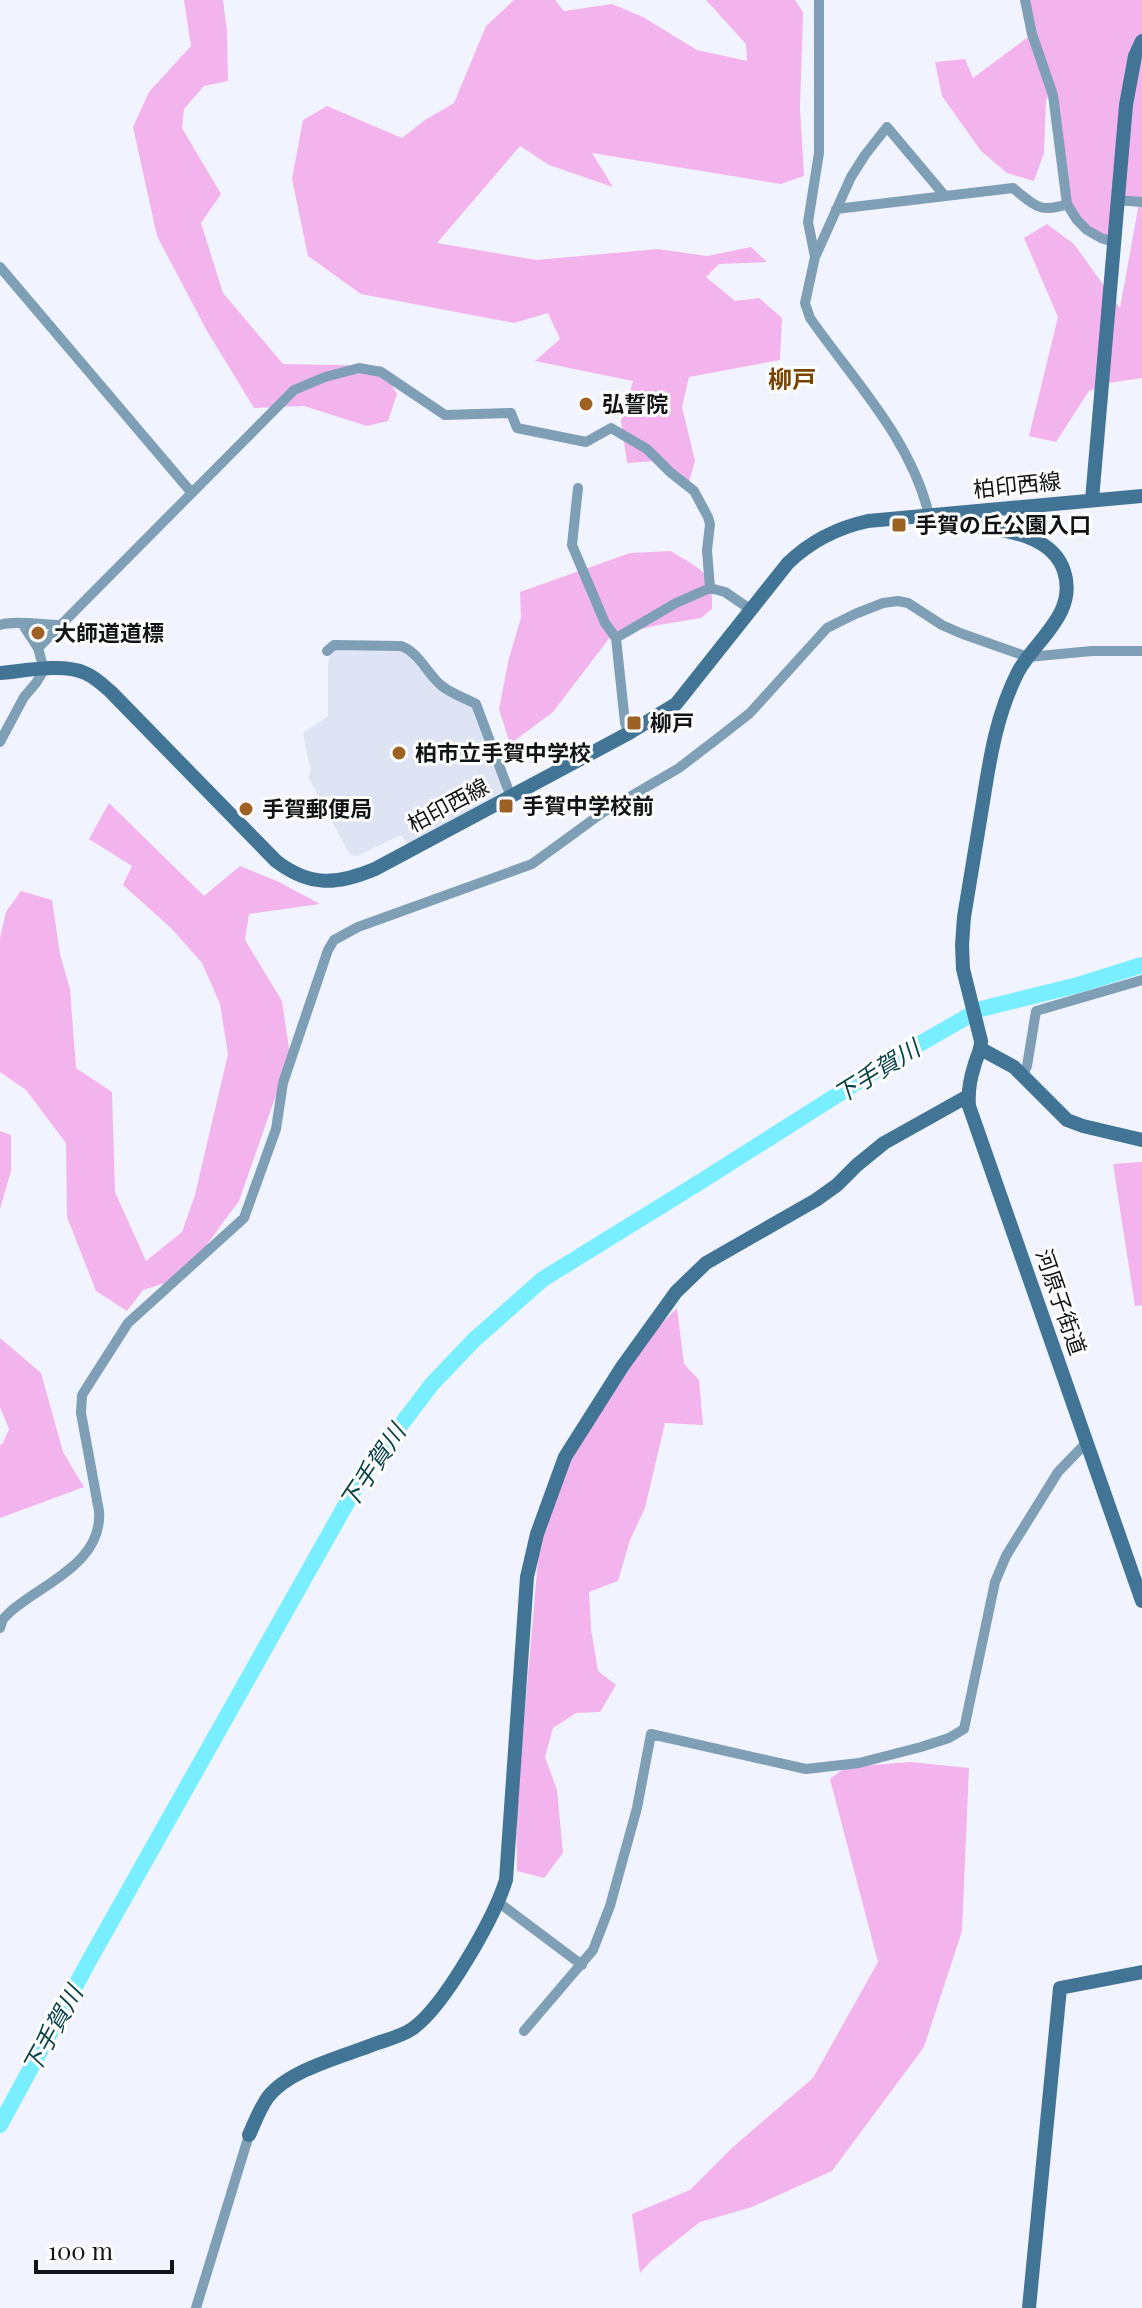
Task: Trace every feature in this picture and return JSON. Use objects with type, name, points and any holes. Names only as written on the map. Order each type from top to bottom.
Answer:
[{"type":"street","points":[[815,257],[808,222],[819,153],[819,0]]},
{"type":"street","points":[[1025,0],[1032,34],[1053,95],[1067,204],[1087,230],[1113,242]]},
{"type":"street","points":[[1092,500],[1129,78],[1142,41]]},
{"type":"street","points":[[929,515],[921,484],[900,440],[810,318],[805,303],[815,257],[836,209],[851,177],[887,127],[945,196]]},
{"type":"street","points":[[836,209],[1013,188],[1038,207],[1054,208],[1067,204]]},
{"type":"street","points":[[1116,200],[1142,202]]},
{"type":"street","points":[[0,267],[191,492]]},
{"type":"street","points":[[38,648],[294,390],[359,368],[381,372],[445,415],[511,413],[517,428],[586,442],[611,428],[647,449],[694,491],[708,517],[710,588]]},
{"type":"street","points":[[578,488],[572,545],[605,623],[616,638],[625,723],[629,733]]},
{"type":"street","name":"柏印西線","points":[[0,673],[73,669],[86,673],[98,681],[265,851],[286,868],[314,880],[342,881],[375,869],[511,797],[676,704],[788,563],[819,538],[859,523],[1142,496]]},
{"type":"street","name":"河原子街道","points":[[955,513],[965,525],[1025,536],[1041,543],[1060,563],[1067,584],[1061,614],[1028,657],[1007,698],[994,738],[964,917],[963,969],[980,1032],[981,1049],[973,1068],[968,1096],[1087,1442],[1139,1579],[1142,1601]]},
{"type":"street","points":[[616,638],[676,603],[710,588],[725,592],[750,609]]},
{"type":"street","points":[[0,1628],[10,1612],[77,1563],[95,1541],[100,1526],[99,1511],[81,1413],[82,1395],[128,1323],[244,1218],[276,1129],[283,1083],[334,940],[358,927],[532,864],[602,813],[679,768],[750,713],[827,628],[883,603],[908,603],[960,633],[1028,657],[1092,651],[1142,651]]},
{"type":"street","points":[[0,625],[11,622],[59,625]]},
{"type":"street","points":[[0,742],[24,697],[44,670],[38,648],[23,625]]},
{"type":"street","points":[[327,651],[334,645],[401,646],[409,649],[439,683],[476,704],[511,797]]},
{"type":"street","points":[[1023,1075],[1036,1011],[1142,980]]},
{"type":"street","points":[[981,1049],[1023,1075],[1067,1120],[1142,1140]]},
{"type":"street","points":[[196,2308],[249,2135],[269,2096],[285,2082],[319,2065],[400,2035],[422,2021],[453,1981],[493,1914],[506,1880],[527,1577],[537,1534],[557,1477],[579,1431],[676,1292],[692,1275],[719,1255],[816,1200],[884,1143],[968,1096]]},
{"type":"street","points":[[524,2031],[593,1950],[610,1906],[637,1808],[651,1734],[806,1769],[859,1763],[949,1738],[964,1729],[995,1582],[1006,1556],[1058,1472],[1087,1442]]},
{"type":"street","points":[[498,1902],[582,1965]]},
{"type":"street","points":[[1029,2308],[1060,1988],[1142,1972]]},
{"type":"shaded area","points":[[184,0],[223,0],[228,81],[204,86],[184,109],[182,128],[221,194],[201,223],[223,293],[283,364],[381,366],[397,394],[388,421],[367,426],[304,406],[254,408],[207,331],[157,236],[133,127],[149,92],[191,46]]},
{"type":"shaded area","points":[[514,0],[555,0],[564,11],[612,4],[643,17],[697,50],[747,61],[746,44],[706,0],[795,0],[803,12],[800,108],[804,176],[781,184],[592,153],[613,187],[549,165],[520,146],[437,243],[536,260],[658,249],[707,256],[751,247],[767,262],[719,264],[706,277],[735,301],[759,298],[782,318],[780,360],[689,377],[682,407],[695,461],[689,482],[656,461],[627,463],[621,421],[633,381],[535,361],[560,339],[548,313],[514,323],[361,294],[308,256],[292,179],[303,120],[327,106],[402,138],[454,103],[486,26]]},
{"type":"shaded area","points":[[1026,0],[1142,0],[1142,378],[1108,383],[1089,391],[1056,442],[1029,436],[1058,317],[1024,238],[1047,224],[1074,244],[1120,308],[1139,203],[1116,201],[1113,242],[1101,238],[1072,213],[1051,92],[1046,100],[1044,153],[1034,181],[1007,173],[981,151],[942,96],[935,62],[965,59],[973,78],[1032,34]]},
{"type":"shaded area","points":[[671,551],[704,573],[710,586],[712,609],[701,618],[611,636],[553,712],[510,744],[499,709],[521,618],[520,592],[630,553]]},
{"type":"shaded area","name":"柏市立手賀中学校","points":[[335,649],[403,650],[471,703],[504,787],[501,793],[408,844],[401,835],[357,856],[350,855],[308,777],[311,773],[303,733],[328,716],[328,667],[330,652]]},
{"type":"shaded area","points":[[109,803],[204,896],[240,866],[320,904],[249,914],[245,940],[282,1001],[290,1055],[239,1201],[202,1251],[165,1283],[143,1290],[127,1311],[96,1291],[67,1217],[66,1143],[26,1090],[0,1072],[0,938],[6,912],[21,891],[52,900],[60,954],[70,989],[76,1068],[112,1092],[115,1192],[146,1261],[182,1232],[195,1195],[228,1054],[220,1004],[202,963],[171,928],[123,885],[132,866],[89,839]]},
{"type":"shaded area","points":[[0,1131],[11,1135],[11,1171],[0,1209]]},
{"type":"shaded area","points":[[1142,1162],[1142,1305],[1135,1306],[1113,1164]]},
{"type":"shaded area","points":[[677,1308],[684,1364],[699,1380],[703,1425],[665,1423],[645,1508],[630,1540],[618,1581],[589,1592],[598,1671],[616,1685],[600,1712],[576,1713],[553,1728],[545,1757],[557,1790],[563,1853],[544,1878],[517,1871],[516,1813],[539,1548],[573,1454],[630,1364]]},
{"type":"shaded area","points":[[0,1338],[41,1373],[63,1452],[84,1487],[0,1518],[0,1445],[9,1429],[0,1407]]},
{"type":"shaded area","points":[[911,1762],[969,1768],[962,1931],[924,2047],[832,2171],[752,2207],[700,2222],[640,2273],[632,2214],[690,2190],[732,2148],[813,2078],[878,1962],[830,1779],[846,1767]]},
{"type":"waterway","name":"下手賀川","points":[[981,1009],[1078,985],[1142,965]]},
{"type":"waterway","name":"下手賀川","points":[[0,2125],[362,1476],[432,1384],[474,1340],[543,1279],[897,1057],[970,1015]]},
{"type":"place","name":"弘誓院","points":[[586,404]]},
{"type":"place","name":"手賀の丘公園入口","points":[[899,525]]},
{"type":"place","name":"大師道道標","points":[[38,633]]},
{"type":"place","name":"柳戸","points":[[634,723]]},
{"type":"place","name":"柏市立手賀中学校","points":[[399,753]]},
{"type":"place","name":"手賀中学校前","points":[[506,806]]},
{"type":"place","name":"手賀郵便局","points":[[246,809]]},
{"type":"district","name":"柳戸","points":[[792,380]]}]
